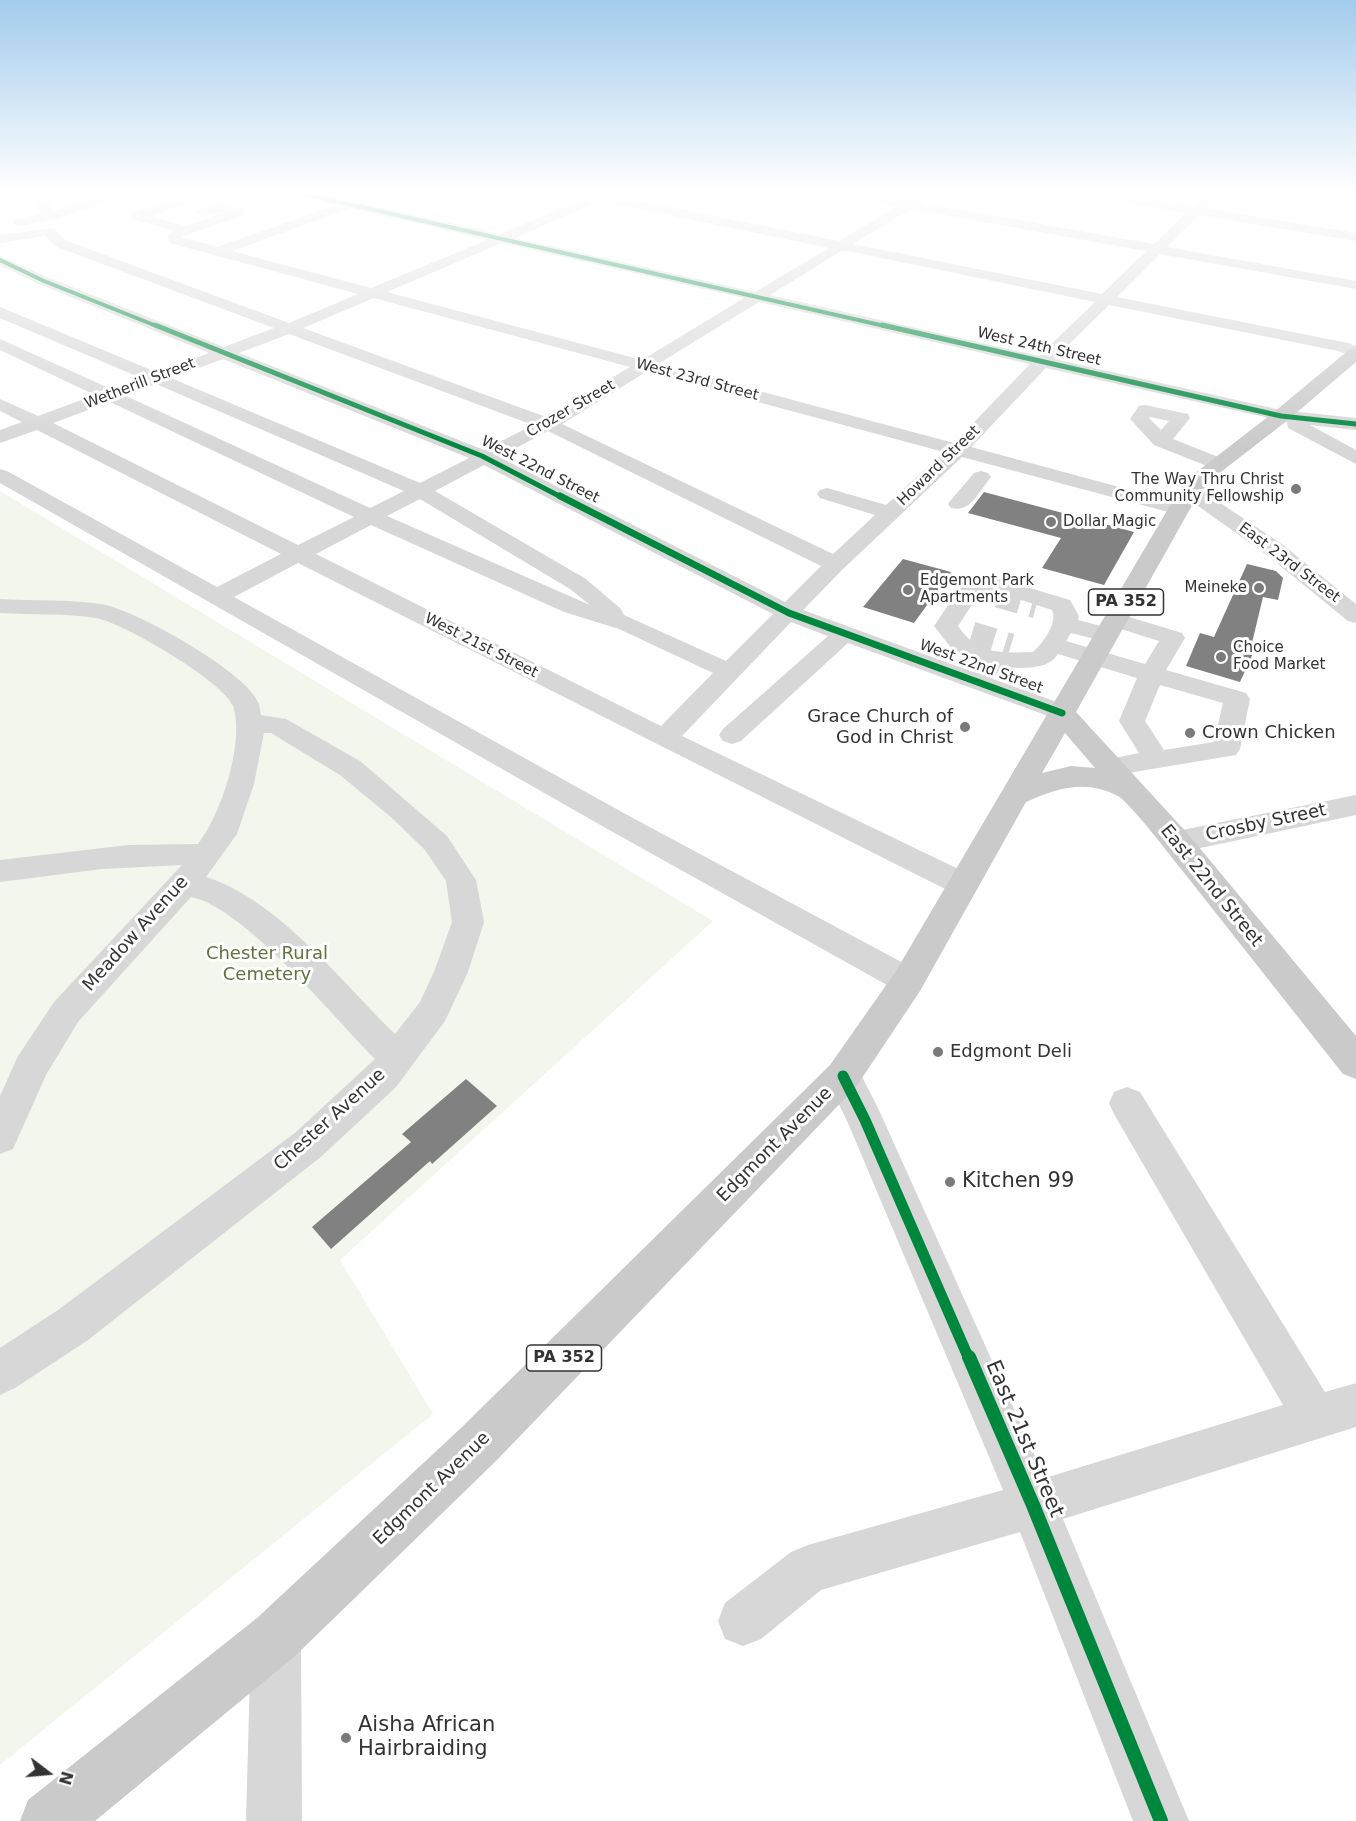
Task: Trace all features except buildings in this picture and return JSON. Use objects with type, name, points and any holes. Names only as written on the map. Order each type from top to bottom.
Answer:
[{"type":"main road","name":"Edgmont Avenue","points":[[49,1821],[276,1637],[479,1444],[843,1076],[908,981],[1180,509],[1201,478],[1281,416],[1356,352]]},
{"type":"main road","name":"East 22nd Street","points":[[1062,713],[1177,842],[1356,1063]]},
{"type":"main road","points":[[1015,795],[1050,779],[1076,775],[1105,779],[1120,778]]},
{"type":"street","name":"West 22nd Street","points":[[38,278],[482,456],[789,613],[1062,713]]},
{"type":"street","points":[[154,278],[548,424],[835,564]]},
{"type":"street","name":"West 23rd Street","points":[[316,278],[1180,509]]},
{"type":"street","name":"Wetherill Street","points":[[0,437],[289,328],[409,278]]},
{"type":"street","name":"West 24th Street","points":[[674,278],[1281,416]]},
{"type":"street","name":"Crozer Street","points":[[218,596],[482,456],[548,424],[788,278]]},
{"type":"street","points":[[1000,278],[1342,347],[1356,352]]},
{"type":"street","name":"Howard Street","points":[[664,738],[835,564],[939,465],[958,450],[1041,363],[1127,278]]},
{"type":"street","points":[[1316,278],[1356,285]]},
{"type":"street","points":[[0,312],[419,490],[578,584],[627,624]]},
{"type":"street","points":[[0,344],[572,607],[627,624],[728,671]]},
{"type":"street","name":"West 21st Street","points":[[0,404],[664,738],[964,885]]},
{"type":"street","points":[[1281,416],[1356,424]]},
{"type":"street","points":[[1281,416],[1356,458]]},
{"type":"street","points":[[1161,441],[1219,464]]},
{"type":"street","points":[[939,465],[1004,482]]},
{"type":"street","points":[[0,475],[621,824],[908,981]]},
{"type":"street","points":[[958,504],[981,477]]},
{"type":"street","points":[[827,494],[890,513]]},
{"type":"street","points":[[1047,494],[1180,509]]},
{"type":"street","name":"East 23rd Street","points":[[1180,509],[1275,550],[1356,616]]},
{"type":"street","points":[[946,626],[971,588],[996,585],[1062,605],[1066,620],[1048,650]]},
{"type":"street","points":[[971,588],[998,596]]},
{"type":"street","points":[[0,606],[101,610],[173,645],[224,680],[245,702],[249,723]]},
{"type":"street","points":[[0,624],[28,607]]},
{"type":"street","points":[[1036,607],[1106,637],[1152,673],[1237,699],[1226,749],[1157,760],[1120,778]]},
{"type":"street","points":[[946,626],[972,633]]},
{"type":"street","points":[[946,626],[951,637],[963,649],[1003,653],[1048,650],[1106,637],[1173,638],[1152,673],[1132,721],[1157,760]]},
{"type":"street","points":[[732,735],[844,634]]},
{"type":"street","points":[[978,682],[1003,653]]},
{"type":"street","name":"Meadow Avenue","points":[[0,1137],[31,1067],[66,1012],[184,884],[222,834],[240,784],[251,733],[249,723]]},
{"type":"street","name":"Chester Avenue","points":[[0,1372],[73,1325],[309,1144],[383,1076],[433,1011],[451,972],[468,922],[461,880],[436,843],[350,768],[277,725],[249,723]]},
{"type":"street","name":"Crosby Street","points":[[1177,842],[1356,805]]},
{"type":"street","points":[[0,871],[127,856],[178,853],[206,855]]},
{"type":"street","points":[[184,884],[208,889],[238,906],[304,965],[397,1058]]},
{"type":"street","name":"East 21st Street","points":[[843,1076],[865,1120],[1033,1505],[1161,1821]]},
{"type":"street","points":[[743,1621],[808,1569],[1033,1505],[1335,1411],[1127,1102]]},
{"type":"street","points":[[274,1821],[276,1637]]},
{"type":"green space","name":"Chester Rural Cemetery","points":[[0,491],[713,921],[340,1260],[433,1414],[0,1765]]},
{"type":"tunnel","points":[[998,596],[1036,607]]},
{"type":"tunnel","points":[[972,633],[1011,645]]},
{"type":"cycle path","points":[[38,278],[482,456],[789,613],[1062,713]]},
{"type":"cycle path","points":[[674,278],[1281,416],[1356,424]]},
{"type":"cycle path","points":[[843,1076],[865,1120],[1033,1505],[1161,1821]]},
{"type":"place","name":"The Way Thru Christ Community Fellowship","points":[[1296,489]]},
{"type":"place","name":"Dollar Magic","points":[[1051,522]]},
{"type":"place","name":"Meineke","points":[[1259,588]]},
{"type":"place","name":"Edgemont Park Apartments","points":[[908,590]]},
{"type":"place","name":"Choice Food Market","points":[[1221,657]]},
{"type":"place","name":"Grace Church of God in Christ","points":[[965,727]]},
{"type":"place","name":"Crown Chicken","points":[[1190,733]]},
{"type":"place","name":"Edgmont Deli","points":[[938,1052]]},
{"type":"place","name":"Kitchen 99","points":[[950,1182]]},
{"type":"place","name":"Aisha African Hairbraiding","points":[[346,1738]]}]
